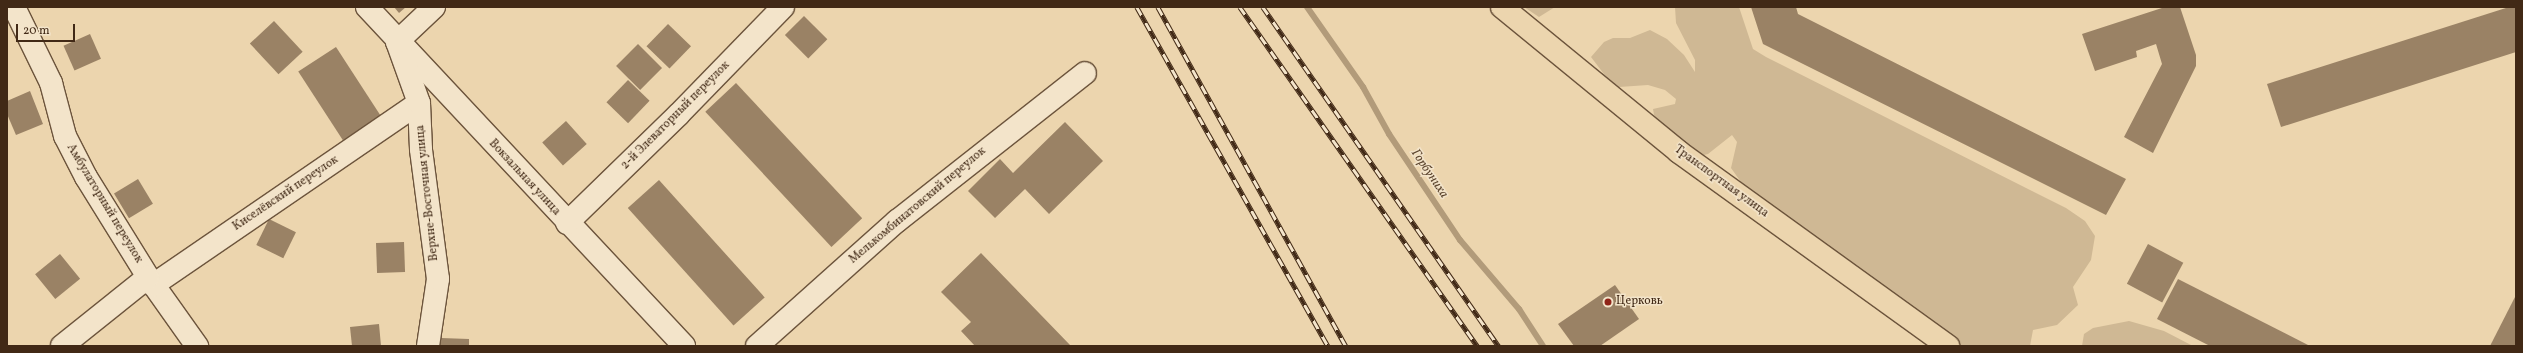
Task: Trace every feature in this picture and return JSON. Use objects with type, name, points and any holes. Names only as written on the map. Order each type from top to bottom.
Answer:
[{"type":"main road","name":"Транспортная улица","points":[[1502,7],[1679,152],[1948,346]]},
{"type":"street","name":"Амбулаторный переулок","points":[[14,7],[51,83],[65,136],[86,177],[150,281],[197,346]]},
{"type":"street","name":"Вокзальная улица","points":[[367,7],[397,42],[684,346]]},
{"type":"street","points":[[397,42],[434,7]]},
{"type":"street","name":"2-й Элеваторный переулок","points":[[567,223],[679,114],[783,7]]},
{"type":"street","name":"Верхне-Восточная улица","points":[[397,42],[419,103],[421,148],[438,279],[428,346]]},
{"type":"street","name":"Мелькомбинатовский переулок","points":[[757,346],[897,221],[1085,73]]},
{"type":"street","name":"Киселёвский переулок","points":[[62,346],[150,281],[419,103]]},
{"type":"shaded area","points":[[1524,7],[1555,7],[1539,17]]},
{"type":"shaded area","points":[[1675,7],[1739,7],[1753,49],[1766,57],[2066,208],[2085,221],[2095,236],[2091,260],[2073,287],[2078,305],[2057,325],[2033,330],[2030,346],[1961,346],[1768,205],[1741,182],[1731,168],[1737,142],[1732,135],[1708,154],[1700,156],[1662,126],[1654,115],[1653,109],[1675,104],[1676,99],[1665,90],[1648,85],[1619,87],[1610,82],[1591,57],[1604,42],[1613,38],[1630,38],[1650,30],[1667,39],[1684,55],[1695,72],[1695,60],[1676,23]]},
{"type":"shaded area","points":[[2129,321],[2164,331],[2193,346],[2082,346],[2084,334],[2093,328]]},
{"type":"building","points":[[394,7],[406,7],[399,13]]},
{"type":"building","points":[[1751,7],[1796,7],[1798,14],[2126,179],[2106,215],[1763,44]]},
{"type":"building","points":[[2165,7],[2180,7],[2196,55],[2196,66],[2153,153],[2124,137],[2162,64],[2156,44],[2136,51],[2137,57],[2095,71],[2082,34]]},
{"type":"building","points":[[2509,7],[2516,7],[2516,52],[2281,127],[2267,84]]},
{"type":"building","points":[[804,16],[827,39],[808,58],[785,35]]},
{"type":"building","points":[[274,21],[303,52],[279,74],[250,44]]},
{"type":"building","points":[[668,24],[691,46],[669,69],[646,46]]},
{"type":"building","points":[[90,34],[101,59],[74,70],[64,46]]},
{"type":"building","points":[[638,44],[662,68],[640,90],[616,66]]},
{"type":"building","points":[[336,47],[381,116],[343,140],[298,72]]},
{"type":"building","points":[[628,80],[650,101],[628,123],[606,102]]},
{"type":"building","points":[[736,83],[862,218],[831,247],[705,112]]},
{"type":"building","points":[[30,91],[43,124],[16,135],[7,114],[7,101]]},
{"type":"building","points":[[566,121],[587,144],[563,165],[542,142]]},
{"type":"building","points":[[1065,122],[1103,161],[1049,214],[1025,189],[995,218],[968,191],[1000,159],[1013,173]]},
{"type":"building","points":[[138,179],[153,204],[129,218],[114,193]]},
{"type":"building","points":[[659,180],[765,297],[734,326],[628,208]]},
{"type":"building","points":[[269,219],[296,232],[283,258],[256,245]]},
{"type":"building","points":[[404,242],[405,272],[377,273],[376,243]]},
{"type":"building","points":[[2148,244],[2183,263],[2162,303],[2127,284]]},
{"type":"building","points":[[981,253],[1071,346],[975,346],[961,331],[971,322],[941,292]]},
{"type":"building","points":[[60,254],[80,279],[55,299],[35,274]]},
{"type":"building","points":[[2178,279],[2310,346],[2210,346],[2157,319]]},
{"type":"building","name":"Церковь","points":[[1615,285],[1639,319],[1600,346],[1574,346],[1558,324]]},
{"type":"building","points":[[2516,295],[2516,346],[2490,346]]},
{"type":"building","points":[[379,324],[381,346],[352,346],[350,327]]},
{"type":"building","points":[[441,338],[469,339],[469,346],[440,346]]},
{"type":"waterway","name":"Горбуниха","points":[[1307,7],[1363,87],[1389,134],[1460,240],[1519,309],[1543,346]]},
{"type":"railway","points":[[1137,7],[1328,346]]},
{"type":"railway","points":[[1158,7],[1346,346]]},
{"type":"railway","points":[[1240,7],[1477,346]]},
{"type":"railway","points":[[1263,7],[1499,346]]},
{"type":"place","name":"Церковь","points":[[1608,302]]}]
